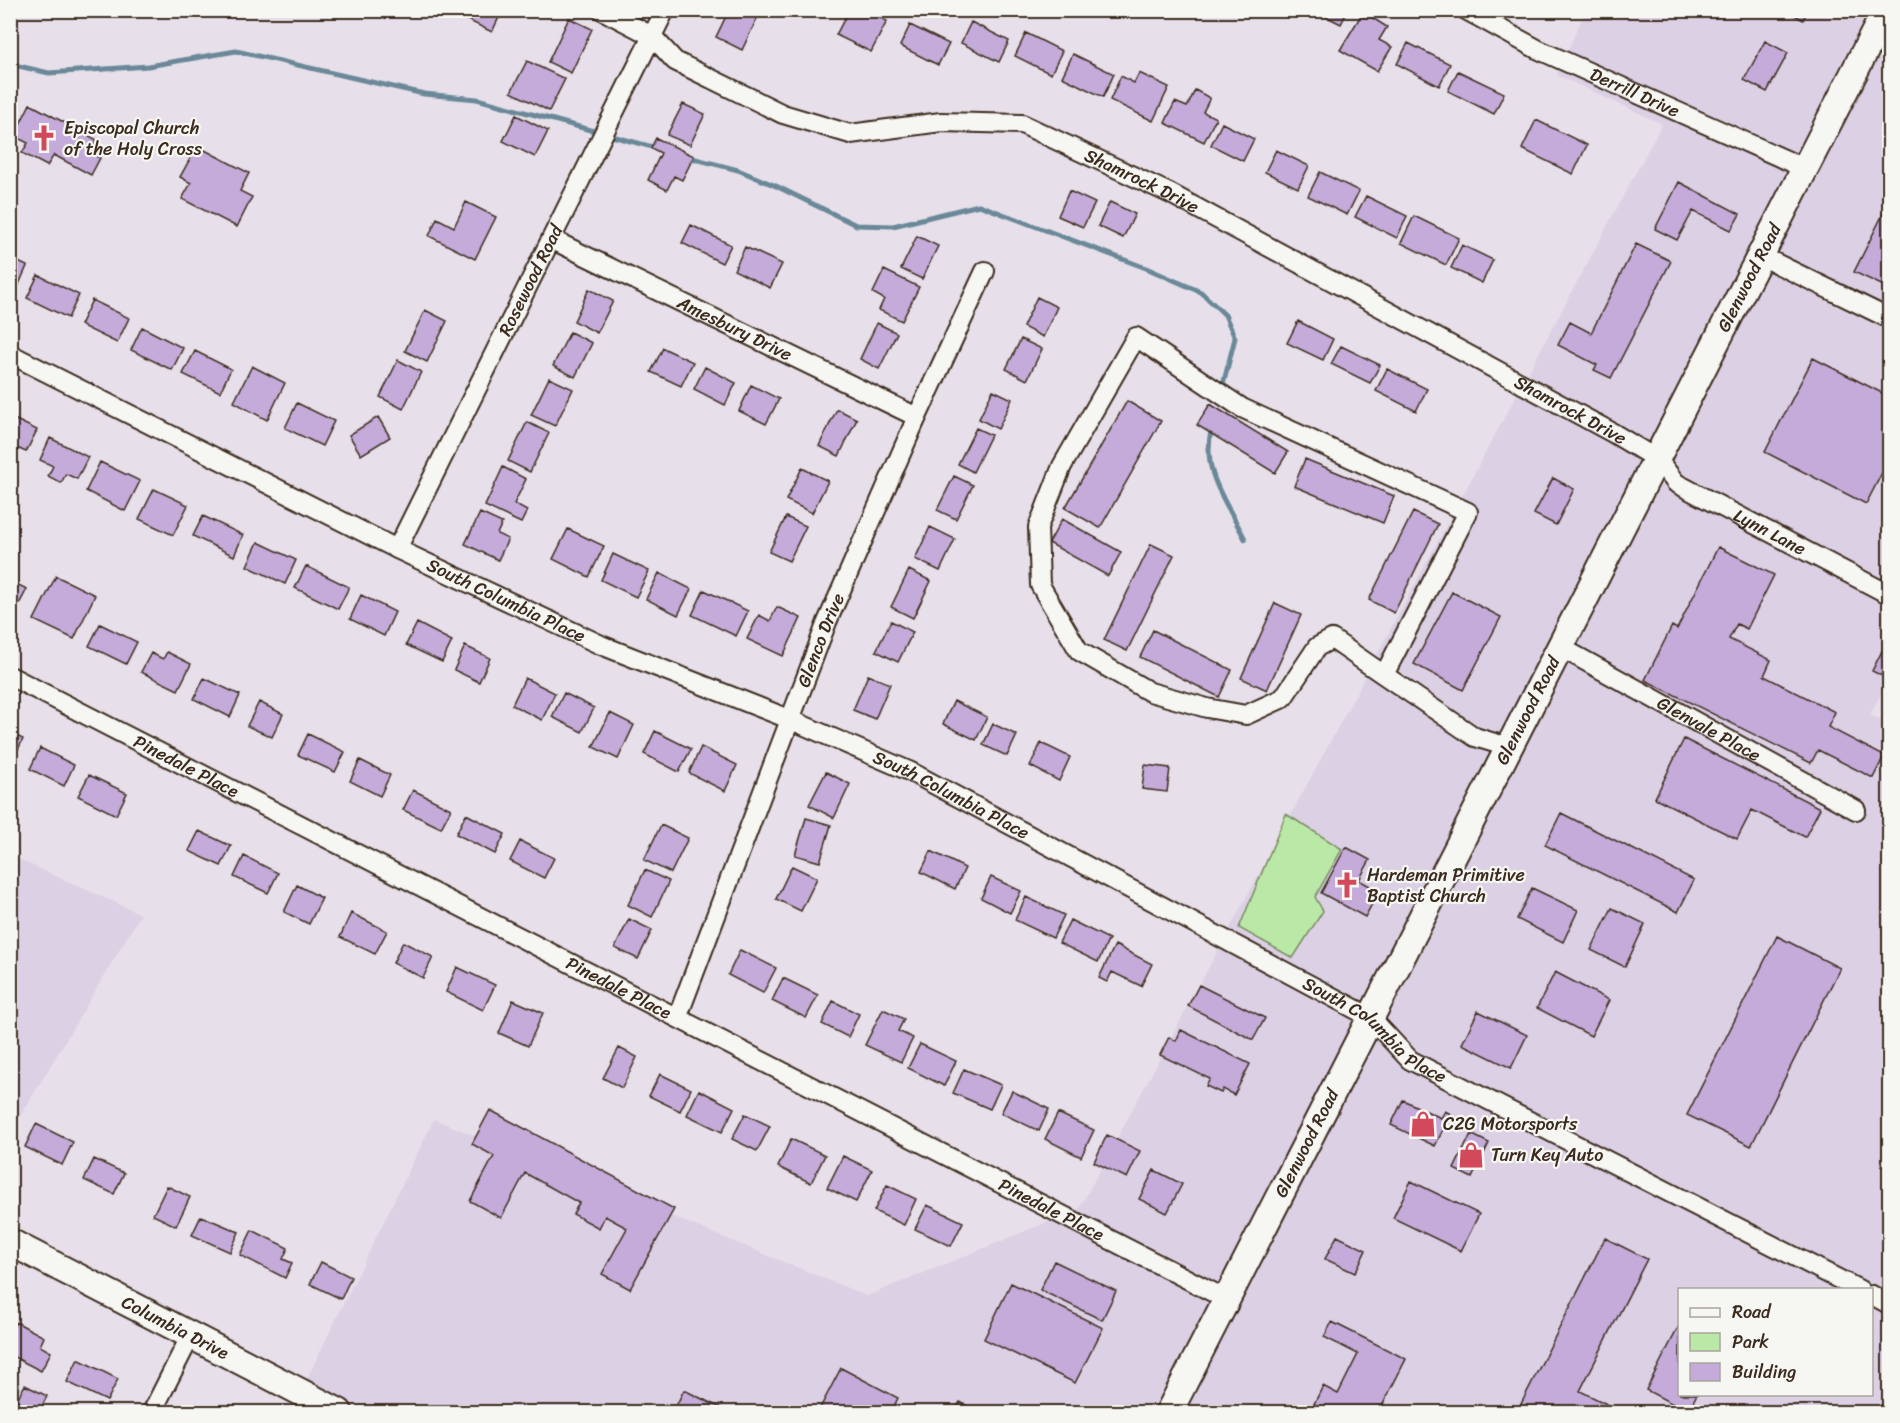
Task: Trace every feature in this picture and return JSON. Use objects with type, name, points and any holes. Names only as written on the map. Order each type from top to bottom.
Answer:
[{"type":"main road","name":"Glenwood Road","points":[[1169,1413],[1508,747],[1658,460],[1759,255],[1887,10]]},
{"type":"main road","name":"Columbia Drive","points":[[10,1242],[339,1413]]},
{"type":"street","name":"Shamrock Drive","points":[[602,10],[652,36],[675,61],[783,114],[849,134],[941,122],[1023,124],[1171,194],[1658,460]]},
{"type":"street","name":"Rosewood Road","points":[[397,549],[553,240],[665,10]]},
{"type":"street","name":"Derrill Drive","points":[[1466,10],[1537,49],[1804,168]]},
{"type":"street","name":"Amesbury Drive","points":[[553,240],[917,417]]},
{"type":"street","points":[[1759,255],[1890,319]]},
{"type":"street","name":"Glenco Drive","points":[[678,1016],[827,622],[917,417],[985,272]]},
{"type":"street","points":[[1384,675],[1468,512],[1242,408],[1136,337],[1062,466],[1038,527],[1040,585],[1079,651],[1150,692],[1207,708],[1246,715],[1283,698],[1317,647],[1332,639],[1384,675],[1475,737],[1508,747]]},
{"type":"street","name":"South Columbia Place","points":[[10,354],[397,549],[601,645],[789,719],[909,771],[1370,1017],[1410,1060],[1856,1288]]},
{"type":"street","name":"Lynn Lane","points":[[1658,460],[1676,483],[1890,595]]},
{"type":"street","name":"Glenvale Place","points":[[1560,647],[1856,810]]},
{"type":"street","name":"Pinedale Place","points":[[10,676],[678,1016],[1228,1300]]},
{"type":"street","points":[[1873,1296],[1890,1305]]},
{"type":"street","points":[[152,1413],[190,1337]]},
{"type":"shaded area","points":[[1585,11],[1889,11],[1890,676],[1870,715],[1890,725],[1889,1412],[319,1412],[296,1401],[434,1119],[867,1296],[1079,1209],[1662,124],[1557,75]]},
{"type":"shaded area","points":[[11,856],[141,914],[11,1132]]},
{"type":"green space","points":[[1286,814],[1342,849],[1315,897],[1323,911],[1293,958],[1239,928]]},
{"type":"building","points":[[455,10],[502,11],[492,32],[453,13]]},
{"type":"building","points":[[729,10],[760,12],[742,50],[716,37]]},
{"type":"building","points":[[849,10],[865,10],[887,21],[871,52],[836,35]]},
{"type":"building","points":[[1313,10],[1348,10],[1341,24]]},
{"type":"building","points":[[1786,10],[1808,10],[1803,20]]},
{"type":"building","points":[[1363,12],[1387,27],[1379,40],[1392,47],[1377,71],[1340,50]]},
{"type":"building","points":[[569,18],[592,29],[571,73],[548,62]]},
{"type":"building","points":[[971,22],[1009,41],[999,62],[961,43]]},
{"type":"building","points":[[910,25],[949,44],[938,65],[900,46]]},
{"type":"building","points":[[1026,33],[1062,51],[1051,74],[1015,56]]},
{"type":"building","points":[[1765,41],[1788,53],[1767,92],[1744,80]]},
{"type":"building","points":[[1408,43],[1450,64],[1439,86],[1397,64]]},
{"type":"building","points":[[1073,54],[1114,74],[1103,97],[1062,77]]},
{"type":"building","points":[[527,61],[565,79],[549,111],[511,92]]},
{"type":"building","points":[[1458,71],[1504,93],[1494,114],[1448,91]]},
{"type":"building","points":[[1139,73],[1169,87],[1153,121],[1110,100],[1121,76],[1134,83]]},
{"type":"building","points":[[1195,90],[1210,98],[1203,112],[1216,118],[1204,142],[1165,123],[1175,102],[1187,107]]},
{"type":"building","points":[[30,104],[97,140],[90,153],[100,158],[91,175],[54,155],[47,166],[22,153],[28,143],[14,136]]},
{"type":"building","points":[[683,104],[705,114],[690,145],[667,135]]},
{"type":"building","points":[[516,115],[548,131],[535,157],[503,141]]},
{"type":"building","points":[[1536,120],[1587,145],[1573,174],[1522,149]]},
{"type":"building","points":[[1222,123],[1254,139],[1243,161],[1211,145]]},
{"type":"building","points":[[656,138],[694,156],[682,180],[674,176],[667,190],[648,180],[661,153],[651,148]]},
{"type":"building","points":[[197,146],[249,173],[240,191],[252,197],[237,227],[182,199],[191,183],[180,177]]},
{"type":"building","points":[[1276,150],[1309,166],[1298,188],[1265,172]]},
{"type":"building","points":[[1320,172],[1359,191],[1347,215],[1308,196]]},
{"type":"building","points":[[1679,182],[1740,214],[1731,230],[1693,211],[1677,240],[1655,229]]},
{"type":"building","points":[[1069,191],[1095,203],[1083,227],[1058,216]]},
{"type":"building","points":[[1366,196],[1407,216],[1397,238],[1355,217]]},
{"type":"building","points":[[1890,200],[1890,289],[1854,272]]},
{"type":"building","points":[[466,202],[496,217],[475,259],[429,236],[437,218],[454,227]]},
{"type":"building","points":[[1110,202],[1135,214],[1123,238],[1098,226]]},
{"type":"building","points":[[1414,216],[1459,238],[1446,265],[1401,243]]},
{"type":"building","points":[[691,225],[731,245],[722,263],[682,243]]},
{"type":"building","points":[[917,236],[938,246],[922,279],[901,269]]},
{"type":"building","points":[[1636,244],[1671,261],[1611,378],[1594,370],[1597,365],[1558,345],[1570,322],[1591,333]]},
{"type":"building","points":[[1462,245],[1493,260],[1482,283],[1451,268]]},
{"type":"building","points":[[745,247],[782,264],[770,288],[734,270]]},
{"type":"building","points":[[10,258],[27,266],[16,291],[10,288]]},
{"type":"building","points":[[884,270],[919,287],[902,321],[879,310],[884,299],[873,293]]},
{"type":"building","points":[[38,275],[79,295],[68,318],[27,298]]},
{"type":"building","points":[[589,289],[613,301],[597,333],[574,321]]},
{"type":"building","points":[[1037,297],[1057,307],[1043,337],[1023,327]]},
{"type":"building","points":[[92,300],[129,318],[117,343],[80,325]]},
{"type":"building","points":[[425,310],[447,321],[427,362],[405,351]]},
{"type":"building","points":[[1298,321],[1333,339],[1323,360],[1287,343]]},
{"type":"building","points":[[877,323],[897,333],[879,369],[860,359]]},
{"type":"building","points":[[142,327],[183,348],[172,370],[131,350]]},
{"type":"building","points":[[570,332],[592,343],[575,377],[553,366]]},
{"type":"building","points":[[1021,339],[1042,349],[1027,380],[1006,369]]},
{"type":"building","points":[[1341,346],[1380,365],[1370,383],[1331,364]]},
{"type":"building","points":[[663,348],[693,362],[681,386],[651,372]]},
{"type":"building","points":[[195,351],[231,369],[220,392],[183,374]]},
{"type":"building","points":[[1813,358],[1890,397],[1890,457],[1866,504],[1765,452]]},
{"type":"building","points":[[398,360],[421,372],[403,409],[380,397]]},
{"type":"building","points":[[252,366],[285,383],[267,420],[234,402]]},
{"type":"building","points":[[705,367],[736,383],[725,405],[694,389]]},
{"type":"building","points":[[1387,369],[1427,389],[1416,411],[1376,391]]},
{"type":"building","points":[[549,378],[573,389],[555,426],[531,415]]},
{"type":"building","points":[[751,385],[779,399],[766,424],[739,411]]},
{"type":"building","points":[[993,390],[1012,399],[998,429],[979,419]]},
{"type":"building","points":[[1127,401],[1161,421],[1100,528],[1065,508]]},
{"type":"building","points":[[297,403],[334,421],[322,446],[285,428]]},
{"type":"building","points":[[1210,404],[1288,452],[1275,473],[1197,425]]},
{"type":"building","points":[[837,409],[857,419],[839,456],[819,446]]},
{"type":"building","points":[[10,417],[37,430],[26,452],[10,445]]},
{"type":"building","points":[[378,417],[390,437],[361,455],[349,435]]},
{"type":"building","points":[[527,422],[549,433],[530,472],[508,461]]},
{"type":"building","points":[[976,428],[991,435],[973,472],[958,464]]},
{"type":"building","points":[[50,438],[88,457],[77,479],[66,474],[61,483],[48,476],[53,466],[40,460]]},
{"type":"building","points":[[1305,459],[1394,496],[1383,523],[1294,486]]},
{"type":"building","points":[[100,462],[140,481],[125,511],[86,491]]},
{"type":"building","points":[[503,467],[526,479],[514,504],[527,511],[521,523],[485,506]]},
{"type":"building","points":[[802,468],[828,481],[812,513],[786,500]]},
{"type":"building","points":[[954,476],[973,485],[956,519],[937,510]]},
{"type":"building","points":[[1553,478],[1574,489],[1556,525],[1534,514]]},
{"type":"building","points":[[154,489],[188,505],[173,535],[139,519]]},
{"type":"building","points":[[1413,512],[1438,524],[1394,613],[1369,600]]},
{"type":"building","points":[[480,513],[502,523],[497,534],[508,539],[498,560],[465,544]]},
{"type":"building","points":[[203,516],[243,535],[234,556],[193,536]]},
{"type":"building","points":[[786,517],[806,526],[789,561],[769,552]]},
{"type":"building","points":[[1062,519],[1121,552],[1108,576],[1049,543]]},
{"type":"building","points":[[930,527],[955,539],[940,571],[915,559]]},
{"type":"building","points":[[568,529],[604,546],[589,577],[553,559]]},
{"type":"building","points":[[258,542],[296,560],[285,584],[247,566]]},
{"type":"building","points":[[1151,544],[1174,555],[1127,651],[1104,640]]},
{"type":"building","points":[[1718,547],[1774,575],[1747,629],[1737,624],[1729,639],[1771,660],[1764,676],[1835,712],[1828,727],[1884,756],[1873,778],[1818,750],[1811,763],[1645,680],[1672,626],[1677,629]]},
{"type":"building","points":[[613,554],[649,571],[636,597],[601,580]]},
{"type":"building","points":[[306,566],[349,587],[338,609],[295,588]]},
{"type":"building","points":[[909,570],[931,581],[913,618],[891,607]]},
{"type":"building","points":[[659,573],[691,589],[678,615],[646,599]]},
{"type":"building","points":[[56,576],[95,595],[74,639],[34,620]]},
{"type":"building","points":[[10,581],[27,589],[17,608],[10,605]]},
{"type":"building","points":[[704,590],[748,611],[736,636],[692,615]]},
{"type":"building","points":[[1452,592],[1501,617],[1463,690],[1414,664]]},
{"type":"building","points":[[361,595],[395,612],[384,636],[350,619]]},
{"type":"building","points":[[1275,603],[1301,615],[1267,690],[1241,678]]},
{"type":"building","points":[[777,607],[801,618],[783,656],[747,639],[759,615],[770,621]]},
{"type":"building","points":[[891,621],[913,632],[898,662],[876,651]]},
{"type":"building","points":[[417,623],[452,641],[442,662],[406,645]]},
{"type":"building","points":[[100,624],[137,642],[126,664],[89,646]]},
{"type":"building","points":[[1153,630],[1232,670],[1219,697],[1140,657]]},
{"type":"building","points":[[465,646],[490,658],[479,682],[454,670]]},
{"type":"building","points":[[1884,647],[1890,650],[1890,680],[1872,671]]},
{"type":"building","points":[[167,652],[191,664],[178,690],[141,672],[151,653],[163,659]]},
{"type":"building","points":[[868,675],[890,684],[875,719],[853,710]]},
{"type":"building","points":[[204,678],[240,695],[230,717],[194,699]]},
{"type":"building","points":[[525,678],[555,693],[542,720],[512,705]]},
{"type":"building","points":[[564,693],[594,708],[582,732],[552,717]]},
{"type":"building","points":[[954,701],[987,717],[976,740],[943,724]]},
{"type":"building","points":[[259,702],[283,714],[272,737],[247,726]]},
{"type":"building","points":[[610,713],[634,725],[618,759],[593,747]]},
{"type":"building","points":[[993,724],[1017,735],[1007,756],[983,745]]},
{"type":"building","points":[[655,731],[691,749],[679,772],[644,754]]},
{"type":"building","points":[[10,733],[23,739],[13,760],[10,758]]},
{"type":"building","points":[[308,734],[345,752],[335,772],[298,755]]},
{"type":"building","points":[[1684,739],[1820,808],[1805,837],[1752,810],[1737,839],[1655,798]]},
{"type":"building","points":[[1041,743],[1070,757],[1059,781],[1030,766]]},
{"type":"building","points":[[701,747],[737,765],[725,791],[689,773]]},
{"type":"building","points":[[40,748],[74,765],[64,786],[30,769]]},
{"type":"building","points":[[360,760],[390,775],[380,796],[350,781]]},
{"type":"building","points":[[1145,765],[1170,768],[1167,792],[1142,789]]},
{"type":"building","points":[[826,772],[850,784],[834,818],[809,805]]},
{"type":"building","points":[[89,775],[127,793],[116,815],[78,796]]},
{"type":"building","points":[[413,790],[451,809],[441,828],[403,810]]},
{"type":"building","points":[[1561,813],[1694,880],[1678,912],[1545,845]]},
{"type":"building","points":[[466,814],[505,834],[495,854],[456,834]]},
{"type":"building","points":[[806,818],[831,825],[820,862],[795,855]]},
{"type":"building","points":[[661,825],[688,838],[671,873],[644,860]]},
{"type":"building","points":[[199,831],[231,846],[221,866],[189,851]]},
{"type":"building","points":[[520,841],[554,858],[544,878],[510,861]]},
{"type":"building","name":"Hardeman Primitive Baptist Church","points":[[1346,847],[1370,860],[1359,880],[1379,891],[1365,917],[1321,893]]},
{"type":"building","points":[[931,851],[965,868],[955,889],[921,872]]},
{"type":"building","points":[[244,856],[278,873],[268,893],[234,877]]},
{"type":"building","points":[[792,866],[817,878],[801,911],[776,899]]},
{"type":"building","points":[[645,870],[669,881],[652,917],[628,905]]},
{"type":"building","points":[[991,877],[1021,891],[1010,913],[981,898]]},
{"type":"building","points":[[297,885],[322,898],[309,924],[284,912]]},
{"type":"building","points":[[1532,888],[1578,910],[1563,942],[1517,919]]},
{"type":"building","points":[[1026,897],[1064,915],[1053,938],[1015,920]]},
{"type":"building","points":[[1612,908],[1645,924],[1625,967],[1591,950]]},
{"type":"building","points":[[351,913],[387,931],[375,954],[340,937]]},
{"type":"building","points":[[629,919],[652,930],[638,959],[615,948]]},
{"type":"building","points":[[1070,920],[1109,939],[1098,962],[1059,943]]},
{"type":"building","points":[[1777,936],[1840,968],[1751,1146],[1687,1115]]},
{"type":"building","points":[[403,942],[433,957],[423,978],[393,963]]},
{"type":"building","points":[[1115,945],[1152,964],[1141,986],[1112,972],[1107,982],[1099,978]]},
{"type":"building","points":[[740,950],[776,968],[763,993],[728,975]]},
{"type":"building","points":[[457,967],[495,985],[483,1010],[446,992]]},
{"type":"building","points":[[1555,972],[1609,1000],[1591,1036],[1537,1008]]},
{"type":"building","points":[[783,978],[818,995],[806,1018],[772,1001]]},
{"type":"building","points":[[1199,985],[1265,1018],[1253,1040],[1188,1006]]},
{"type":"building","points":[[513,1000],[543,1013],[528,1046],[499,1033]]},
{"type":"building","points":[[833,1001],[859,1014],[848,1037],[822,1024]]},
{"type":"building","points":[[883,1009],[904,1019],[898,1031],[913,1038],[901,1062],[865,1045]]},
{"type":"building","points":[[1478,1011],[1527,1035],[1511,1068],[1462,1044]]},
{"type":"building","points":[[1181,1030],[1250,1064],[1234,1095],[1223,1089],[1221,1093],[1206,1086],[1210,1079],[1160,1055],[1169,1037],[1176,1041]]},
{"type":"building","points":[[920,1044],[956,1061],[944,1086],[908,1068]]},
{"type":"building","points":[[619,1048],[637,1057],[622,1088],[603,1078]]},
{"type":"building","points":[[964,1069],[1001,1085],[990,1109],[953,1093]]},
{"type":"building","points":[[660,1074],[691,1089],[680,1111],[649,1096]]},
{"type":"building","points":[[699,1090],[734,1108],[722,1132],[687,1115]]},
{"type":"building","points":[[1012,1091],[1049,1109],[1039,1131],[1001,1113]]},
{"type":"building","points":[[1403,1100],[1441,1118],[1445,1111],[1451,1114],[1435,1146],[1391,1125]]},
{"type":"building","points":[[490,1110],[674,1209],[630,1289],[602,1274],[627,1228],[605,1216],[599,1228],[573,1214],[579,1203],[525,1173],[501,1218],[470,1201],[494,1156],[472,1144]]},
{"type":"building","points":[[1058,1113],[1094,1130],[1081,1157],[1045,1139]]},
{"type":"building","points":[[745,1114],[770,1126],[757,1151],[732,1139]]},
{"type":"building","points":[[36,1124],[73,1142],[62,1165],[25,1147]]},
{"type":"building","points":[[1471,1134],[1489,1143],[1472,1178],[1454,1169]]},
{"type":"building","points":[[1107,1135],[1140,1151],[1127,1178],[1094,1162]]},
{"type":"building","points":[[791,1139],[825,1155],[811,1183],[778,1167]]},
{"type":"building","points":[[843,1156],[872,1170],[856,1202],[827,1188]]},
{"type":"building","points":[[94,1159],[124,1173],[114,1194],[84,1180]]},
{"type":"building","points":[[1154,1170],[1182,1184],[1167,1213],[1139,1199]]},
{"type":"building","points":[[1411,1181],[1479,1214],[1461,1251],[1393,1218]]},
{"type":"building","points":[[887,1185],[916,1199],[904,1225],[874,1211]]},
{"type":"building","points":[[167,1186],[190,1197],[176,1226],[153,1215]]},
{"type":"building","points":[[927,1205],[963,1222],[951,1246],[915,1229]]},
{"type":"building","points":[[201,1216],[239,1232],[230,1252],[192,1235]]},
{"type":"building","points":[[252,1230],[288,1248],[283,1259],[292,1263],[285,1278],[240,1255]]},
{"type":"building","points":[[1337,1236],[1366,1250],[1355,1273],[1325,1259]]},
{"type":"building","points":[[1605,1238],[1647,1259],[1580,1391],[1623,1412],[1517,1412]]},
{"type":"building","points":[[1054,1261],[1116,1291],[1102,1320],[1040,1290]]},
{"type":"building","points":[[321,1262],[351,1277],[341,1299],[310,1284]]},
{"type":"building","points":[[1011,1283],[1103,1328],[1075,1383],[984,1339]]},
{"type":"building","points":[[16,1322],[44,1337],[40,1346],[51,1352],[41,1371],[10,1355],[10,1332]]},
{"type":"building","points":[[1332,1322],[1406,1359],[1379,1412],[1331,1412],[1314,1404],[1323,1386],[1338,1394],[1358,1354],[1324,1337]]},
{"type":"building","points":[[1678,1328],[1678,1396],[1696,1396],[1688,1412],[1646,1390]]},
{"type":"building","points":[[78,1359],[118,1379],[107,1401],[67,1382]]},
{"type":"building","points":[[841,1368],[898,1398],[891,1412],[818,1412]]},
{"type":"building","points":[[25,1385],[47,1396],[39,1412],[16,1401]]},
{"type":"building","points":[[684,1390],[729,1412],[673,1412]]},
{"type":"building","points":[[960,1402],[977,1411],[954,1412]]},
{"type":"waterway","points":[[10,64],[49,73],[148,66],[236,51],[424,94],[477,99],[656,148]]},
{"type":"waterway","points":[[688,157],[738,170],[856,225],[893,226],[979,205],[1146,268],[1201,292],[1225,315],[1235,338],[1222,389]]},
{"type":"waterway","points":[[1212,427],[1209,443],[1212,472],[1245,539]]},
{"type":"place","name":"Episcopal Church of the Holy Cross","points":[[44,138]]},
{"type":"place","name":"Hardeman Primitive Baptist Church","points":[[1347,885]]},
{"type":"place","name":"C2G Motorsports","points":[[1423,1124]]},
{"type":"place","name":"Turn Key Auto","points":[[1471,1155]]}]
